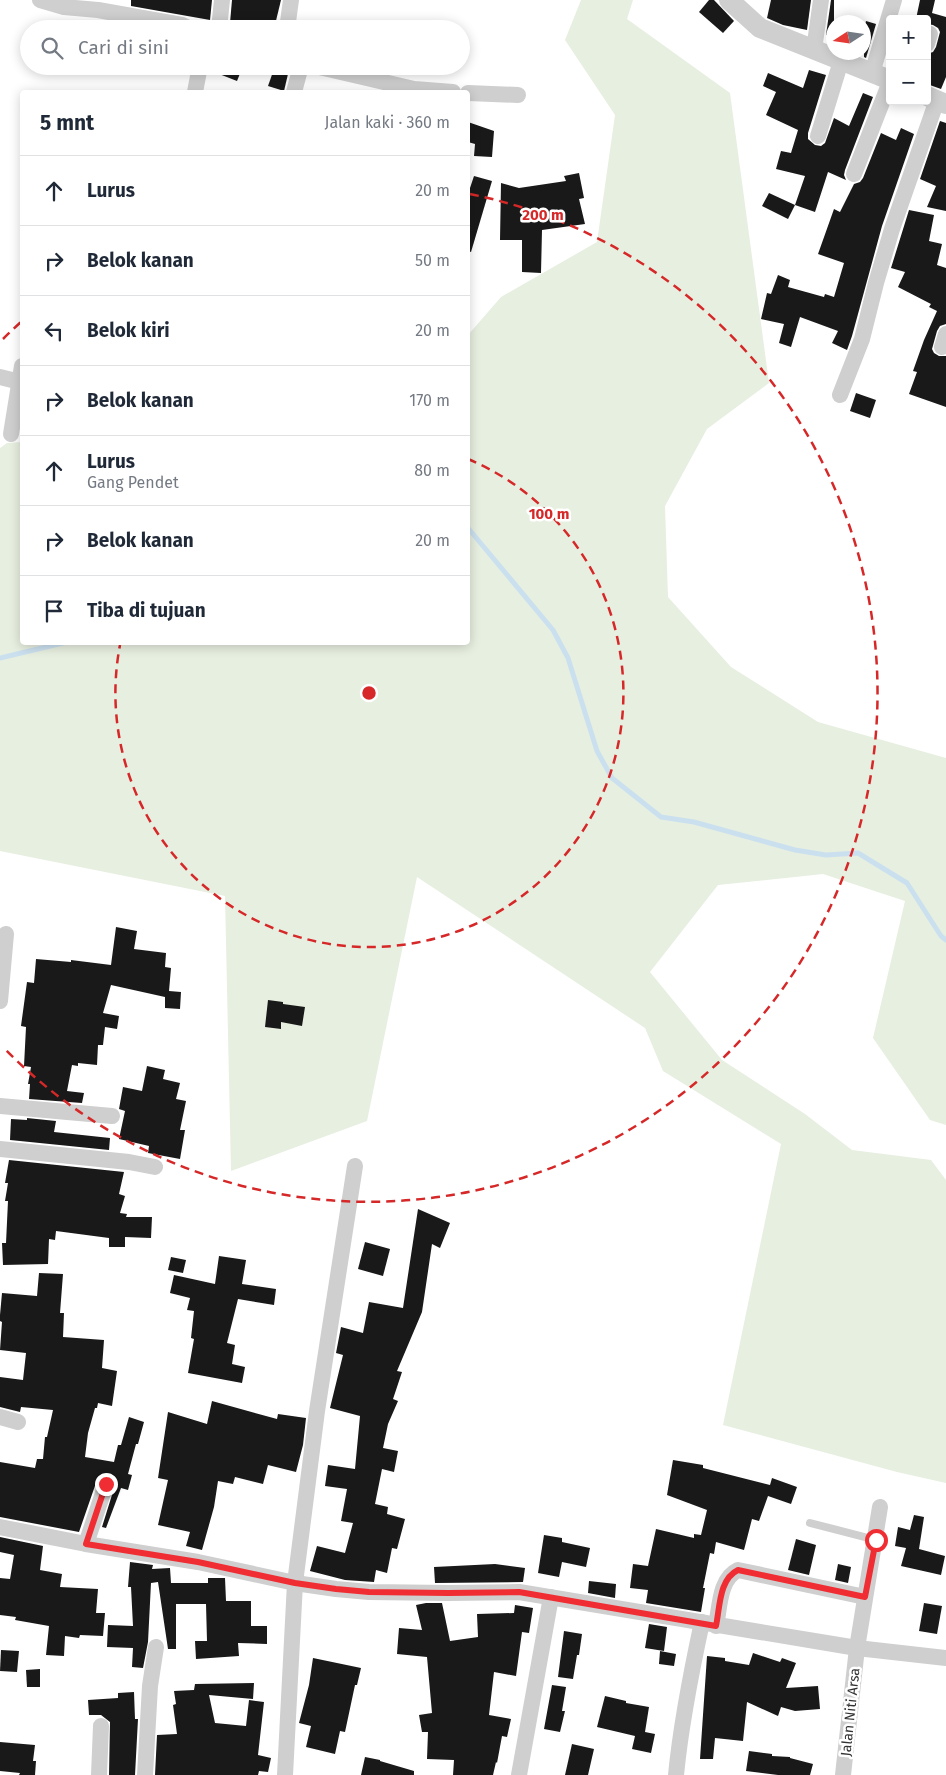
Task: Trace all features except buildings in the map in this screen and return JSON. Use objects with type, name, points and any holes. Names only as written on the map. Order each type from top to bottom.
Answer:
[{"type":"street","points":[[40,0],[64,7],[98,10],[154,20]]},
{"type":"street","points":[[220,20],[222,0]]},
{"type":"street","points":[[288,20],[291,0]]},
{"type":"street","points":[[729,0],[760,28],[884,79]]},
{"type":"street","points":[[814,50],[821,0]]},
{"type":"street","points":[[854,174],[884,79],[894,0]]},
{"type":"street","points":[[818,136],[842,61]]},
{"type":"street","points":[[195,90],[198,75]]},
{"type":"street","points":[[294,90],[298,75]]},
{"type":"street","points":[[349,75],[401,89],[427,90]]},
{"type":"street","points":[[470,93],[518,95]]},
{"type":"street","points":[[840,395],[862,339],[892,229],[937,100]]},
{"type":"street","points":[[0,377],[20,374]]},
{"type":"street","points":[[11,434],[20,380]]},
{"type":"street","points":[[0,1001],[6,934]]},
{"type":"street","points":[[0,1106],[112,1116]]},
{"type":"street","points":[[0,1149],[130,1162],[155,1167]]},
{"type":"street","points":[[285,1775],[295,1583],[317,1411],[355,1166]]},
{"type":"street","points":[[0,1417],[18,1422]]},
{"type":"street","points":[[86,1544],[106,1484]]},
{"type":"street","name":"Jalan Niti Arsa","points":[[843,1775],[857,1648],[880,1507]]},
{"type":"street","points":[[0,1527],[86,1544],[198,1562],[295,1583],[369,1592],[519,1592],[857,1648],[946,1658]]},
{"type":"street","points":[[676,1775],[688,1682],[724,1583],[729,1575],[738,1570],[865,1597]]},
{"type":"street","points":[[519,1775],[551,1597]]},
{"type":"street","points":[[145,1775],[150,1686],[156,1647]]},
{"type":"street","points":[[99,1775],[101,1726]]},
{"type":"lane","points":[[810,1523],[876,1540]]},
{"type":"green space","points":[[581,0],[633,0],[627,19],[730,93],[769,383],[707,429],[665,506],[668,597],[731,667],[818,722],[946,758],[946,1125],[930,1120],[873,1038],[905,901],[823,874],[718,885],[650,972],[722,1060],[805,1114],[852,1150],[931,1160],[946,1180],[946,1483],[897,1472],[723,1425],[781,1144],[663,1071],[645,1028],[417,877],[367,1121],[231,1171],[225,896],[0,851],[0,448],[7,443],[20,442],[20,645],[470,645],[470,333],[501,297],[597,242],[615,115],[565,40]]},
{"type":"waterway","points":[[470,530],[553,630],[568,658],[597,751],[612,778],[661,817],[694,822],[795,850],[826,855],[858,853],[907,883],[941,936],[946,940]]},
{"type":"waterway","points":[[0,658],[54,645]]},
{"type":"route","points":[[106,1484],[86,1544],[198,1562],[295,1583],[336,1589],[369,1592],[519,1592],[702,1622],[716,1626],[724,1583],[729,1575],[738,1570],[865,1597],[876,1540]]}]
